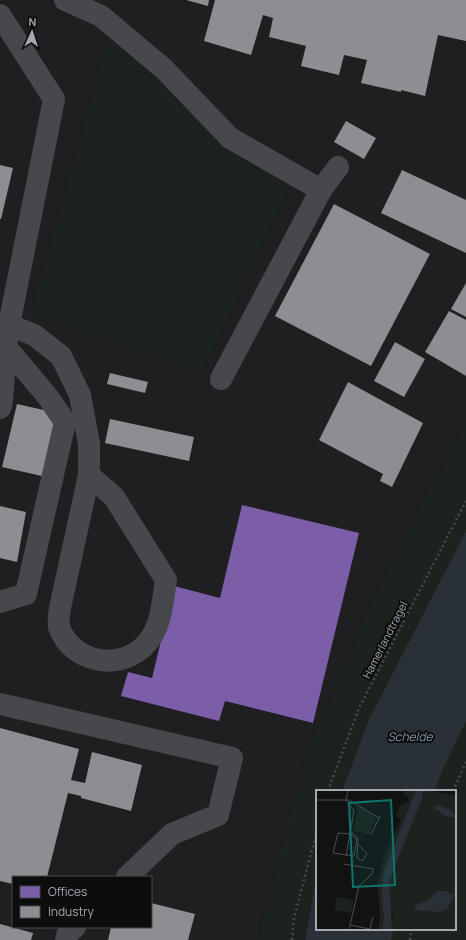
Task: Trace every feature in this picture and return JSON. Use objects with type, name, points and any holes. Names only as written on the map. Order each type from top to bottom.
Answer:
[{"type":"street","points":[[65,0],[101,16],[164,69],[230,138],[321,190]]},
{"type":"street","points":[[0,15],[54,99],[10,325],[3,349],[2,402],[0,408]]},
{"type":"street","points":[[221,379],[321,190],[338,167]]},
{"type":"street","points":[[10,325],[34,335],[61,356],[80,395],[89,444],[89,475],[60,608],[59,625],[66,641],[78,652],[89,658],[104,661],[135,655],[153,636],[159,618],[166,580],[114,497],[89,475]]},
{"type":"street","points":[[0,602],[26,594],[65,422],[48,397],[3,349]]},
{"type":"street","points":[[0,704],[232,758],[218,814],[172,834],[128,876]]},
{"type":"street","points":[[66,940],[68,933],[74,928]]},
{"type":"path","name":"Hamerlandtragel","points":[[328,790],[359,708],[466,501]]},
{"type":"path","points":[[453,790],[466,762]]},
{"type":"path","points":[[292,940],[294,918],[316,836]]},
{"type":"path","points":[[410,940],[411,930]]},
{"type":"shaded area","points":[[0,0],[466,0],[466,418],[373,597],[306,753],[262,921],[261,940],[0,940]]},
{"type":"shaded area","points":[[108,38],[216,136],[287,193],[202,371],[31,312]]},
{"type":"shaded area","points":[[466,418],[466,531],[369,719],[342,790],[316,790],[316,880],[305,940],[261,940],[262,921],[306,753],[373,597]]},
{"type":"shaded area","points":[[466,722],[466,940],[391,940],[394,930],[456,930],[456,790],[435,790],[443,769]]},
{"type":"water","name":"Schelde","points":[[466,531],[466,722],[443,769],[435,790],[342,790],[369,719]]},
{"type":"water","points":[[316,880],[316,930],[394,930],[391,940],[305,940]]},
{"type":"building: Offices","points":[[242,505],[359,533],[313,723],[225,701],[219,721],[121,696],[128,672],[152,678],[174,586],[220,598]]},
{"type":"building: Industry","points":[[186,0],[209,0],[208,6]]},
{"type":"building: Industry","points":[[215,0],[466,0],[466,41],[438,35],[425,96],[361,83],[367,60],[344,55],[339,75],[301,66],[306,46],[269,37],[273,18],[263,15],[251,55],[204,41]]},
{"type":"building: Industry","points":[[346,121],[376,138],[364,159],[334,142]]},
{"type":"building: Industry","points":[[0,165],[13,168],[1,219],[0,219]]},
{"type":"building: Industry","points":[[402,170],[466,200],[466,253],[381,213]]},
{"type":"building: Industry","points":[[334,204],[430,254],[371,366],[275,316]]},
{"type":"building: Industry","points":[[466,283],[466,317],[451,309]]},
{"type":"building: Industry","points":[[449,311],[466,320],[466,376],[425,352]]},
{"type":"building: Industry","points":[[395,342],[425,359],[404,397],[374,381]]},
{"type":"building: Industry","points":[[110,373],[148,382],[145,393],[107,384]]},
{"type":"building: Industry","points":[[348,382],[423,423],[392,487],[380,481],[383,474],[319,440]]},
{"type":"building: Industry","points":[[17,404],[48,411],[59,428],[46,477],[2,467]]},
{"type":"building: Industry","points":[[110,419],[194,437],[189,461],[105,443]]},
{"type":"building: Industry","points":[[0,506],[26,512],[17,562],[0,558]]},
{"type":"building: Industry","points":[[0,728],[79,749],[71,780],[85,783],[92,752],[142,765],[131,811],[81,798],[81,796],[68,793],[47,876],[12,876],[12,884],[0,881]]},
{"type":"building: Industry","points":[[152,903],[195,914],[188,940],[108,940],[111,928],[152,928]]},
{"type":"building: Industry","points":[[0,924],[33,933],[31,940],[0,940]]}]
